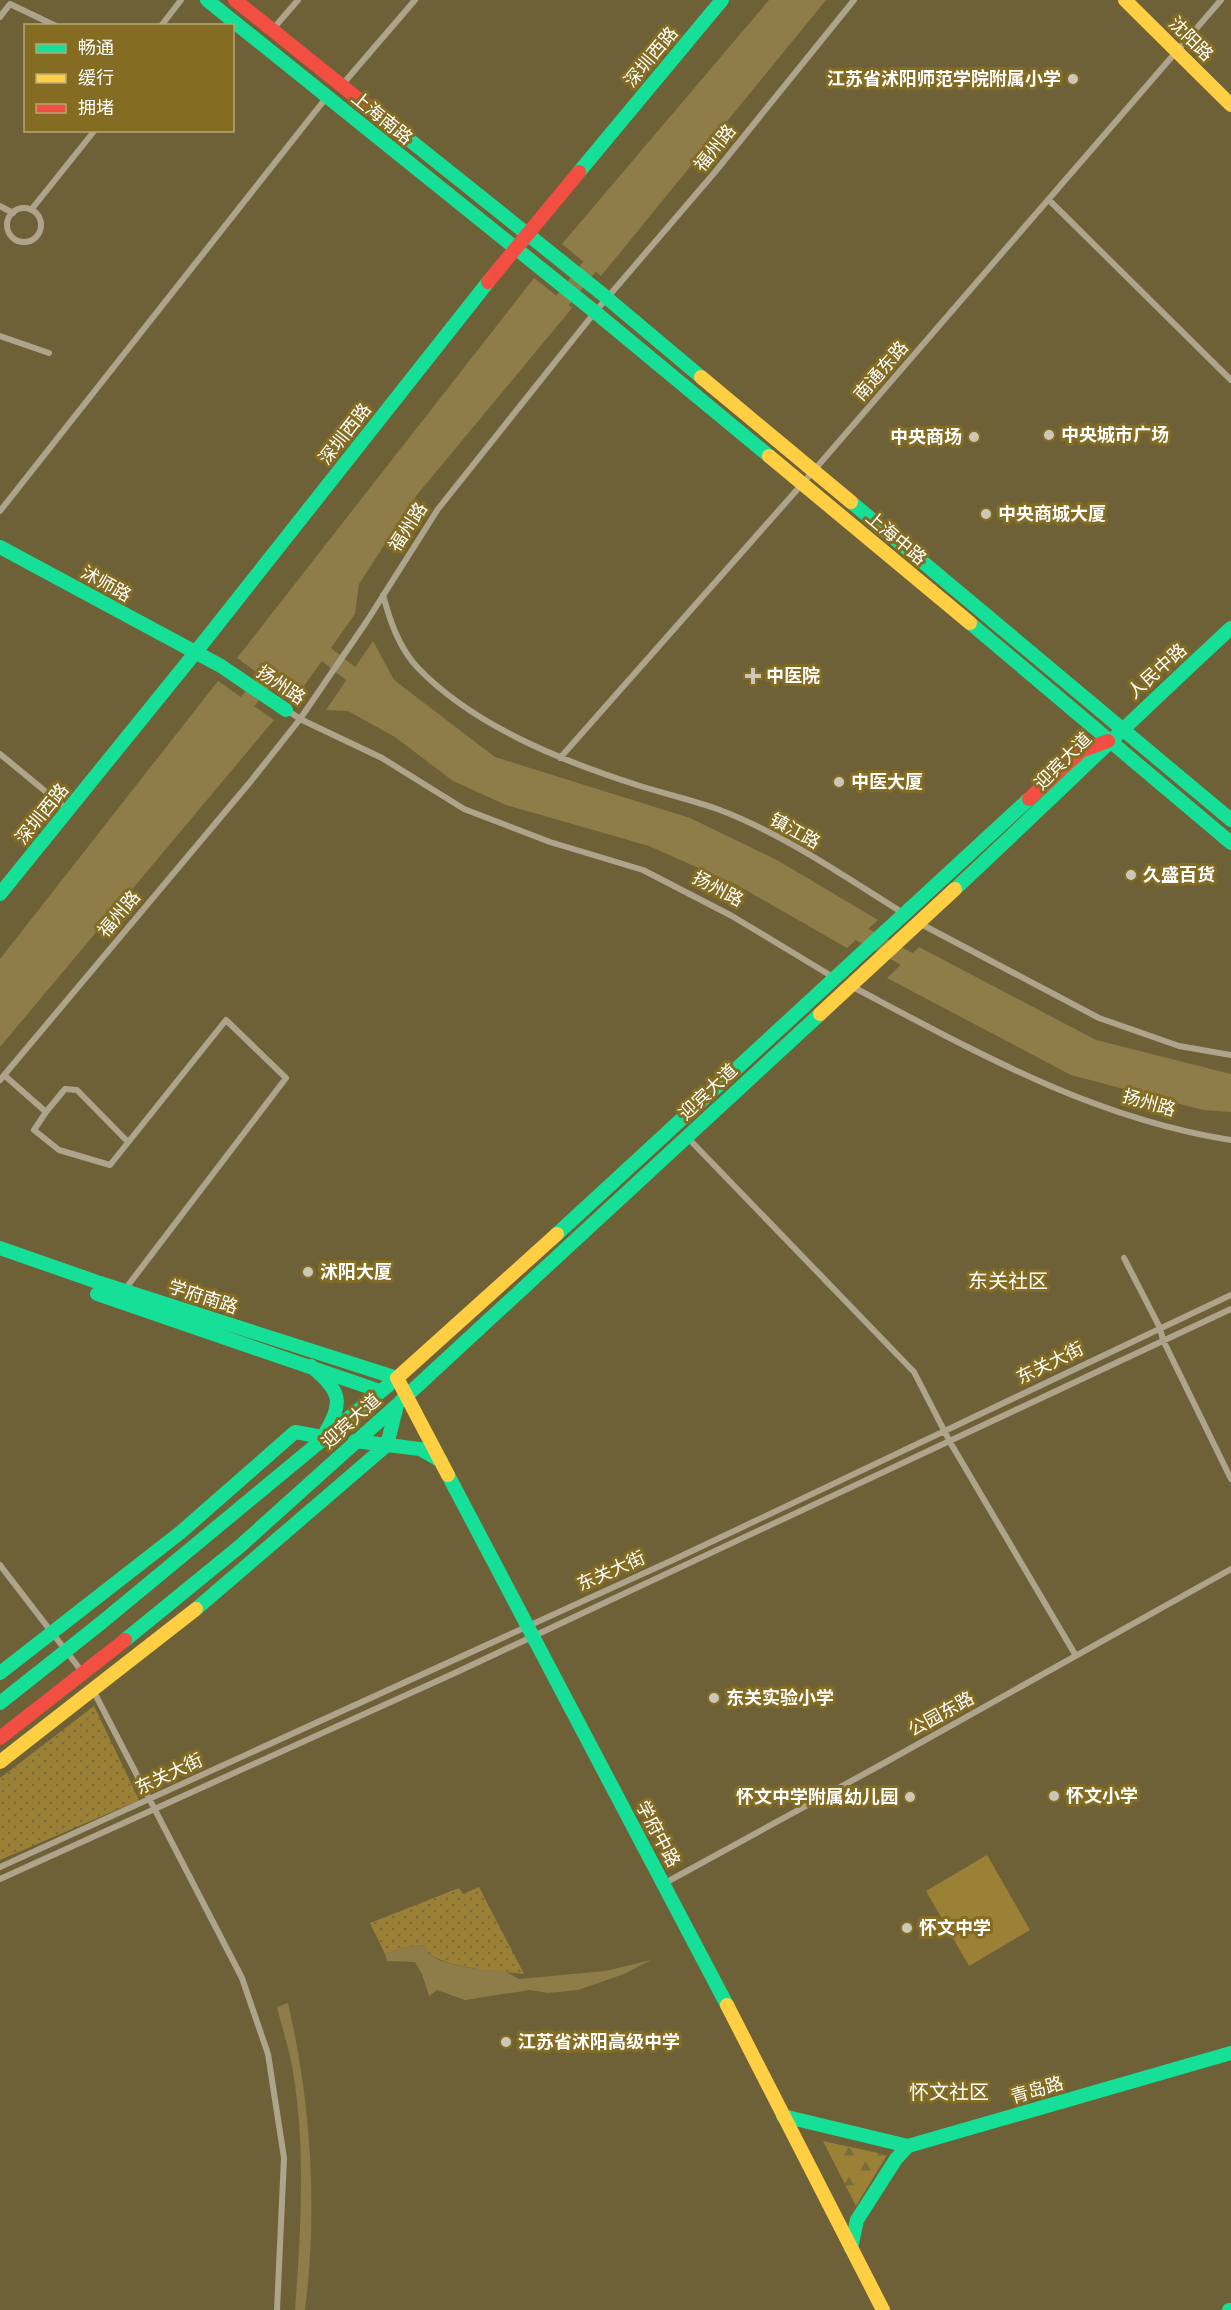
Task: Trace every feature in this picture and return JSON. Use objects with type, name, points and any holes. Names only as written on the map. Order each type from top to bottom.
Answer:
[{"type":"main road","name":"上海南路","points":[[207,0],[535,264]]},
{"type":"main road","name":"上海南路","points":[[235,0],[548,249]]},
{"type":"main road","name":"沈阳路","points":[[1125,0],[1231,105]]},
{"type":"main road","name":"深圳西路","points":[[0,894],[195,653],[515,248],[716,2]]},
{"type":"main road","name":"上海中路","points":[[548,249],[1231,820]]},
{"type":"main road","name":"上海中路","points":[[535,264],[803,483],[1231,843]]},
{"type":"main road","name":"沭师路","points":[[0,547],[195,653]]},
{"type":"main road","name":"人民中路","points":[[1108,741],[1231,628]]},
{"type":"main road","name":"扬州路","points":[[195,653],[221,666],[286,710]]},
{"type":"main road","name":"迎宾大道","points":[[0,1703],[216,1530],[323,1437],[397,1378],[1081,751],[1108,741]]},
{"type":"main road","name":"迎宾大道","points":[[0,1738],[84,1674],[239,1547],[867,972],[1092,761],[1108,741]]},
{"type":"main road","name":"学府南路","points":[[0,1248],[124,1291],[397,1378]]},
{"type":"main road","name":"学府南路","points":[[0,1260],[311,1366],[402,1400]]},
{"type":"main road","points":[[0,1673],[181,1532],[295,1432],[323,1437],[335,1417],[339,1403],[333,1385],[311,1366]]},
{"type":"main road","points":[[0,1762],[213,1596],[387,1445],[402,1400],[397,1378]]},
{"type":"main road","name":"学府中路","points":[[402,1400],[443,1462],[664,1883],[883,2310]]},
{"type":"main road","points":[[355,1441],[420,1449],[443,1462]]},
{"type":"main road","name":"青岛路","points":[[783,2116],[909,2146],[1231,2053]]},
{"type":"main road","points":[[851,2248],[857,2220],[896,2159],[909,2146]]},
{"type":"street","points":[[163,24],[181,0]]},
{"type":"street","points":[[273,30],[298,0]]},
{"type":"street","points":[[342,85],[415,0]]},
{"type":"street","name":"福州路","points":[[2,1077],[251,781],[300,719],[367,621],[438,508],[592,310],[715,172],[854,0]]},
{"type":"street","name":"南通东路","points":[[560,758],[1050,200],[1221,0]]},
{"type":"street","points":[[0,16],[10,4],[52,24]]},
{"type":"street","points":[[0,511],[326,97]]},
{"type":"street","points":[[31,210],[93,132]]},
{"type":"street","points":[[1050,200],[1231,380]]},
{"type":"street","points":[[0,206],[13,213]]},
{"type":"street","points":[[21,208],[36,213],[41,224],[38,234],[29,242],[18,241],[9,234],[7,223],[13,213],[21,208]]},
{"type":"street","points":[[0,336],[49,354]]},
{"type":"street","name":"镇江路","points":[[383,595],[392,628],[417,667],[454,698],[508,733],[560,758],[720,810],[766,831],[914,928],[1100,1018],[1179,1046],[1231,1055]]},
{"type":"street","name":"扬州路","points":[[286,710],[382,758],[464,809],[550,842],[643,870],[732,916],[833,977],[975,1052],[1044,1084],[1126,1117],[1193,1134],[1231,1140]]},
{"type":"street","points":[[0,754],[68,810]]},
{"type":"street","points":[[124,1291],[286,1078],[226,1020],[110,1165],[59,1150],[34,1130],[65,1089],[77,1090],[128,1142]]},
{"type":"street","points":[[2,1077],[46,1112]]},
{"type":"street","points":[[687,1136],[910,1367],[950,1442],[1076,1656]]},
{"type":"street","points":[[1124,1258],[1160,1328],[1163,1340],[1231,1479]]},
{"type":"street","name":"东关大街","points":[[0,1879],[153,1811],[673,1560],[1231,1295]]},
{"type":"street","name":"东关大街","points":[[0,1867],[950,1442],[1231,1309]]},
{"type":"street","points":[[0,1565],[84,1674],[153,1811],[242,1978],[268,2054],[284,2158],[276,2310]]},
{"type":"street","name":"公园东路","points":[[664,1883],[1231,1569]]},
{"type":"green space","points":[[94,1706],[139,1800],[0,1860],[0,1778]]},
{"type":"green space","points":[[987,1855],[1030,1930],[969,1966],[926,1891]]},
{"type":"green space","points":[[479,1887],[524,1974],[450,1963],[427,1953],[425,1945],[403,1948],[385,1954],[370,1923],[459,1888],[463,1894]]},
{"type":"green space","points":[[823,2141],[887,2155],[856,2206]]},
{"type":"shaded area","points":[[769,0],[826,0],[601,276],[562,244]]},
{"type":"shaded area","points":[[534,278],[572,308],[416,496],[359,584],[355,614],[294,700],[237,658]]},
{"type":"shaded area","points":[[373,641],[394,680],[495,757],[690,818],[777,860],[878,920],[847,948],[737,885],[649,846],[506,805],[453,781],[395,737],[348,711],[326,710]]},
{"type":"shaded area","points":[[218,681],[274,720],[0,1047],[0,959]]},
{"type":"shaded area","points":[[919,947],[1096,1040],[1231,1074],[1231,1112],[1203,1110],[1071,1075],[887,978]]},
{"type":"shaded area","points":[[425,1945],[427,1953],[439,1960],[469,1968],[505,1971],[519,1979],[605,1971],[651,1960],[624,1974],[578,1990],[548,1993],[530,1990],[465,2000],[437,1990],[429,1996],[422,1974],[415,1962],[387,1961],[385,1954],[403,1948]]},
{"type":"shaded area","points":[[288,2003],[302,2079],[310,2156],[311,2233],[305,2310],[295,2310],[301,2215],[299,2119],[290,2056],[277,2007]]},
{"type":"waterway","points":[[550,316],[603,250]]},
{"type":"waterway","points":[[309,641],[369,688]]},
{"type":"waterway","points":[[233,720],[279,662]]},
{"type":"waterway","points":[[843,924],[925,969]]},
{"type":"traffic: fast","points":[[207,0],[595,312],[769,456]]},
{"type":"traffic: fast","points":[[579,172],[722,0]]},
{"type":"traffic: fast","points":[[372,110],[601,293],[701,377]]},
{"type":"traffic: fast","points":[[0,894],[195,653],[488,282]]},
{"type":"traffic: fast","points":[[851,502],[1231,820]]},
{"type":"traffic: fast","points":[[0,547],[221,666],[286,710]]},
{"type":"traffic: fast","points":[[970,623],[1231,843]]},
{"type":"traffic: fast","points":[[955,889],[1231,628]]},
{"type":"traffic: fast","points":[[557,1234],[1029,799]]},
{"type":"traffic: fast","points":[[401,1401],[820,1014]]},
{"type":"traffic: fast","points":[[0,1248],[100,1283],[397,1378]]},
{"type":"traffic: fast","points":[[97,1294],[380,1391]]},
{"type":"traffic: fast","points":[[0,1673],[181,1532],[295,1432],[323,1437],[334,1415],[337,1406],[336,1398],[329,1383],[311,1366]]},
{"type":"traffic: fast","points":[[0,1703],[101,1623],[397,1378]]},
{"type":"traffic: fast","points":[[125,1640],[239,1547],[397,1405]]},
{"type":"traffic: fast","points":[[196,1609],[387,1445],[397,1405]]},
{"type":"traffic: fast","points":[[355,1441],[420,1449],[441,1461]]},
{"type":"traffic: fast","points":[[448,1475],[727,2005]]},
{"type":"traffic: fast","points":[[783,2116],[908,2146],[1231,2053]]},
{"type":"traffic: fast","points":[[851,2248],[857,2220],[896,2159],[908,2146]]},
{"type":"traffic: slow","points":[[1125,0],[1231,105]]},
{"type":"traffic: slow","points":[[701,377],[851,502]]},
{"type":"traffic: slow","points":[[769,456],[970,623]]},
{"type":"traffic: slow","points":[[820,1014],[955,889]]},
{"type":"traffic: slow","points":[[448,1475],[397,1378],[557,1234]]},
{"type":"traffic: slow","points":[[0,1762],[196,1609]]},
{"type":"traffic: slow","points":[[727,2005],[883,2310]]},
{"type":"traffic: jam","points":[[235,0],[372,110]]},
{"type":"traffic: jam","points":[[488,282],[579,172]]},
{"type":"traffic: jam","points":[[1029,799],[1081,751],[1108,741]]},
{"type":"traffic: jam","points":[[0,1738],[125,1640]]},
{"type":"place","name":"江苏省沭阳师范学院附属小学","points":[[1073,79]]},
{"type":"place","name":"中央城市广场","points":[[1049,435]]},
{"type":"place","name":"中央商场","points":[[974,437]]},
{"type":"place","name":"中央商城大厦","points":[[986,514]]},
{"type":"place","name":"中医院","points":[[753,676]]},
{"type":"place","name":"中医大厦","points":[[839,782]]},
{"type":"place","name":"久盛百货","points":[[1131,875]]},
{"type":"place","name":"沭阳大厦","points":[[308,1272]]},
{"type":"place","name":"东关实验小学","points":[[714,1698]]},
{"type":"place","name":"怀文小学","points":[[1054,1796]]},
{"type":"place","name":"怀文中学附属幼儿园","points":[[910,1797]]},
{"type":"place","name":"怀文中学","points":[[907,1928]]},
{"type":"place","name":"江苏省沭阳高级中学","points":[[506,2042]]},
{"type":"district","name":"东关社区","points":[[1008,1281]]},
{"type":"district","name":"怀文社区","points":[[949,2092]]}]
